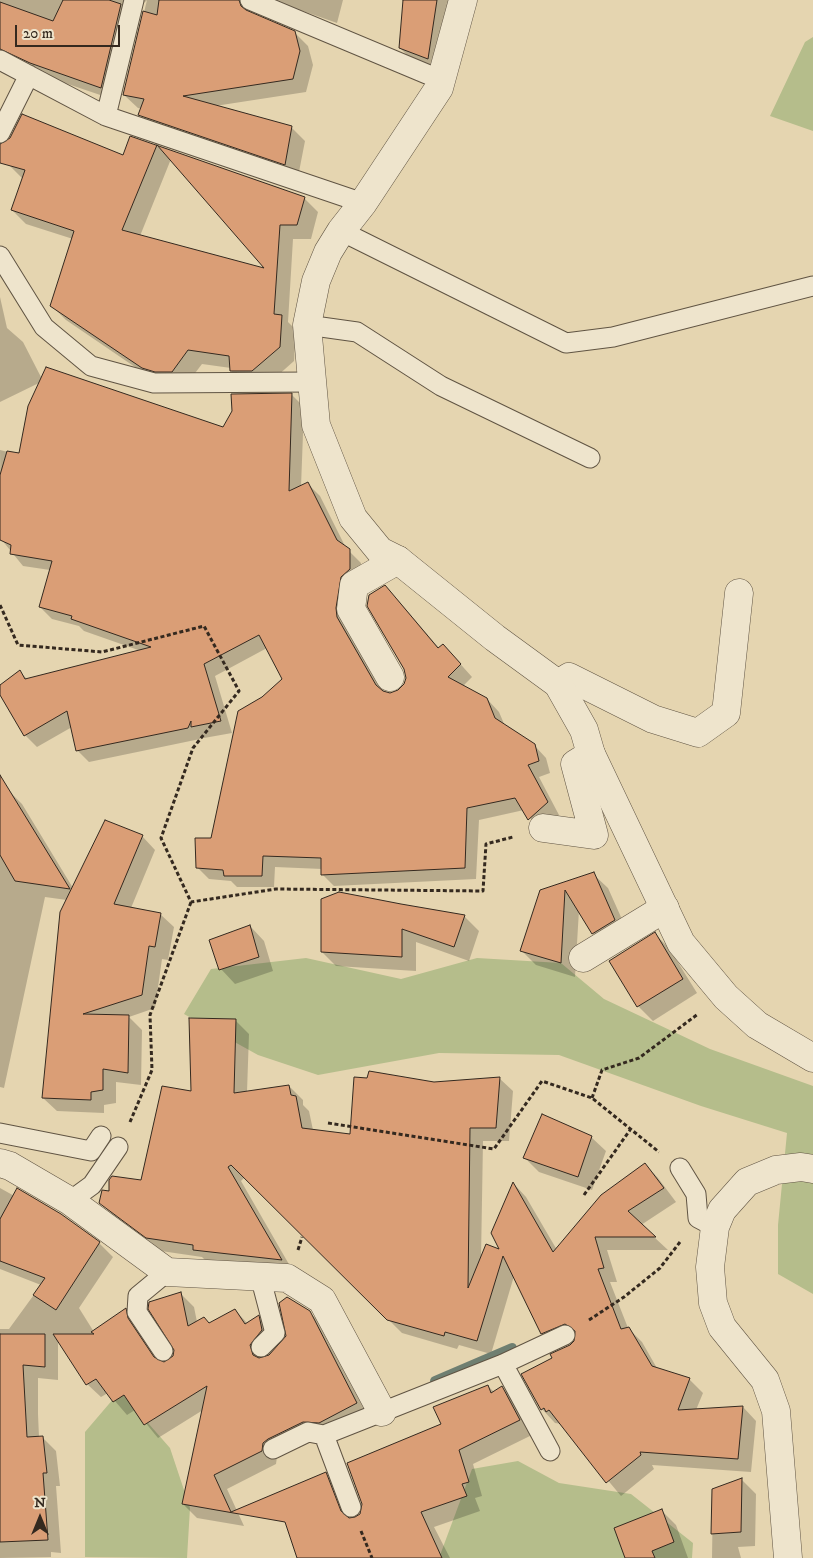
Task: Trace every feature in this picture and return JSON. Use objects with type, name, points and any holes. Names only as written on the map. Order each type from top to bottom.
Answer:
[{"type":"street","points":[[462,0],[439,88],[363,203],[341,231],[328,252],[316,281],[307,325],[316,425],[353,518],[380,551],[398,560],[496,638],[558,684],[584,730],[591,754],[681,943],[726,997],[757,1025],[813,1058]]},
{"type":"street","points":[[390,677],[351,609],[354,585],[398,560]]},
{"type":"street","points":[[558,684],[569,677],[653,719],[698,733],[726,713],[739,593]]},
{"type":"street","points":[[543,828],[594,835],[576,764],[591,754]]},
{"type":"street","points":[[583,958],[665,908]]},
{"type":"street","points":[[0,1163],[10,1166],[70,1200],[167,1272],[287,1278],[322,1300],[382,1412]]},
{"type":"street","points":[[788,1558],[776,1411],[765,1380],[722,1327],[716,1311],[706,1223],[722,1210],[747,1182],[776,1170],[801,1167],[813,1169]]},
{"type":"lane","points":[[106,116],[134,0]]},
{"type":"lane","points":[[250,0],[441,80]]},
{"type":"lane","points":[[0,60],[106,116],[363,203]]},
{"type":"lane","points":[[0,133],[29,76]]},
{"type":"lane","points":[[341,231],[566,343],[613,337],[813,286]]},
{"type":"lane","points":[[0,256],[44,327],[91,366],[154,383],[312,382]]},
{"type":"lane","points":[[307,325],[358,332],[441,386],[590,458]]},
{"type":"lane","points":[[0,1133],[91,1152],[101,1136]]},
{"type":"lane","points":[[70,1200],[92,1185],[118,1147]]},
{"type":"lane","points":[[680,1168],[696,1194],[706,1223]]},
{"type":"lane","points":[[163,1351],[137,1312],[138,1296],[167,1272]]},
{"type":"lane","points":[[260,1276],[275,1333],[261,1347]]},
{"type":"lane","points":[[273,1449],[308,1432],[324,1435],[503,1364],[565,1335]]},
{"type":"lane","points":[[503,1364],[550,1451]]},
{"type":"lane","points":[[324,1435],[351,1507]]},
{"type":"path","points":[[0,605],[18,645],[102,652],[204,626],[239,691],[193,748],[161,838],[191,902],[150,1015],[152,1070],[118,1147]]},
{"type":"path","points":[[191,902],[276,889],[483,891],[486,844],[543,828]]},
{"type":"path","points":[[592,1098],[602,1070],[639,1058],[687,1021],[726,997]]},
{"type":"path","points":[[328,1124],[494,1149],[542,1081],[592,1098],[680,1168]]},
{"type":"path","points":[[584,1195],[630,1130]]},
{"type":"path","points":[[565,1335],[624,1297],[660,1268],[706,1223]]},
{"type":"green space","points":[[813,37],[813,131],[770,116],[805,42]]},
{"type":"green space","points":[[306,958],[401,979],[477,958],[561,963],[604,999],[710,1049],[813,1086],[813,1294],[778,1274],[778,1225],[787,1133],[701,1106],[559,1055],[439,1053],[318,1075],[258,1055],[184,1014],[211,969]]},
{"type":"green space","points":[[120,1391],[170,1448],[190,1508],[187,1558],[85,1557],[85,1432]]},
{"type":"green space","points":[[518,1461],[559,1483],[631,1494],[693,1543],[692,1558],[439,1558],[472,1469]]},
{"type":"building","points":[[63,0],[109,0],[121,4],[101,88],[30,63],[0,49],[0,2],[53,21]]},
{"type":"building","points":[[159,0],[239,0],[241,6],[246,10],[295,31],[300,51],[293,79],[183,96],[292,126],[285,165],[138,115],[144,99],[123,95],[143,11],[157,15]]},
{"type":"building","points":[[403,0],[437,0],[428,59],[399,48]]},
{"type":"building","points":[[22,114],[123,155],[130,136],[157,145],[122,230],[264,268],[158,146],[305,197],[297,225],[280,225],[274,314],[282,315],[280,347],[252,371],[230,371],[229,356],[188,350],[172,372],[155,372],[142,368],[50,306],[74,231],[11,210],[25,170],[0,163],[0,144],[10,138]]},
{"type":"building","points":[[46,367],[223,427],[232,411],[231,394],[292,393],[289,491],[308,482],[337,540],[350,549],[350,569],[341,577],[336,608],[337,617],[376,685],[383,691],[390,693],[398,690],[404,684],[406,678],[404,669],[367,606],[369,595],[385,585],[438,648],[443,644],[461,664],[448,677],[487,698],[495,718],[535,744],[539,761],[528,765],[548,802],[528,820],[515,798],[467,808],[465,868],[321,875],[321,858],[263,856],[262,876],[224,876],[223,870],[196,868],[195,838],[211,838],[238,711],[262,697],[282,679],[259,635],[204,664],[221,721],[191,727],[191,721],[188,728],[76,751],[67,711],[24,736],[0,695],[0,685],[20,670],[25,679],[151,647],[71,619],[72,616],[39,607],[52,561],[10,554],[11,545],[0,540],[0,475],[7,451],[19,453],[28,406]]},
{"type":"building","points":[[0,775],[70,889],[15,881],[0,855]]},
{"type":"building","points":[[105,820],[143,835],[114,904],[161,913],[155,947],[149,946],[142,995],[83,1014],[129,1015],[128,1073],[103,1069],[103,1090],[91,1092],[91,1100],[42,1098],[60,912]]},
{"type":"building","points":[[594,872],[615,920],[592,934],[565,890],[561,963],[520,951],[540,890]]},
{"type":"building","points":[[339,892],[465,915],[454,947],[402,929],[402,957],[321,952],[321,899]]},
{"type":"building","points":[[250,925],[259,957],[219,970],[209,940]]},
{"type":"building","points":[[655,932],[683,979],[637,1007],[609,961]]},
{"type":"building","points":[[189,1018],[236,1019],[234,1093],[289,1085],[291,1095],[296,1096],[302,1128],[350,1134],[354,1077],[367,1078],[369,1071],[434,1082],[500,1077],[496,1128],[470,1128],[468,1288],[486,1244],[499,1249],[491,1233],[513,1182],[553,1252],[601,1195],[645,1163],[664,1188],[628,1211],[656,1237],[595,1237],[604,1268],[598,1269],[621,1329],[629,1327],[652,1366],[690,1378],[678,1410],[743,1406],[738,1459],[640,1452],[641,1455],[606,1483],[549,1410],[546,1412],[544,1408],[541,1410],[521,1374],[552,1358],[550,1354],[570,1345],[574,1341],[575,1331],[565,1324],[541,1334],[503,1256],[477,1341],[445,1332],[444,1336],[387,1320],[231,1165],[228,1167],[282,1260],[193,1250],[193,1245],[146,1238],[99,1203],[102,1190],[109,1191],[109,1180],[112,1176],[141,1180],[162,1086],[191,1091]]},
{"type":"building","points":[[542,1114],[592,1136],[578,1177],[523,1158]]},
{"type":"building","points":[[17,1188],[61,1214],[100,1242],[56,1310],[33,1295],[45,1278],[0,1261],[0,1219]]},
{"type":"building","points":[[181,1292],[188,1326],[204,1317],[209,1323],[235,1309],[245,1324],[259,1315],[262,1330],[250,1345],[253,1355],[259,1358],[269,1355],[286,1336],[279,1303],[287,1297],[310,1311],[357,1403],[319,1423],[303,1422],[268,1439],[263,1443],[262,1451],[214,1475],[231,1512],[326,1472],[341,1511],[349,1518],[355,1517],[360,1514],[362,1504],[347,1463],[441,1424],[433,1407],[488,1385],[491,1393],[502,1386],[520,1420],[459,1450],[469,1482],[462,1484],[467,1496],[421,1512],[442,1558],[297,1558],[285,1522],[182,1504],[207,1386],[144,1425],[124,1395],[113,1402],[96,1379],[86,1385],[53,1334],[94,1334],[91,1332],[126,1308],[128,1318],[154,1357],[164,1362],[173,1356],[174,1350],[148,1309],[149,1302]]},
{"type":"building","points":[[0,1334],[45,1334],[45,1367],[23,1365],[27,1437],[43,1436],[47,1473],[43,1473],[48,1540],[0,1542]]},
{"type":"building","points":[[742,1478],[741,1532],[711,1534],[712,1489]]},
{"type":"building","points":[[662,1509],[674,1542],[652,1551],[655,1558],[625,1558],[614,1528]]},
{"type":"waterway","points":[[435,1381],[512,1348]]}]
